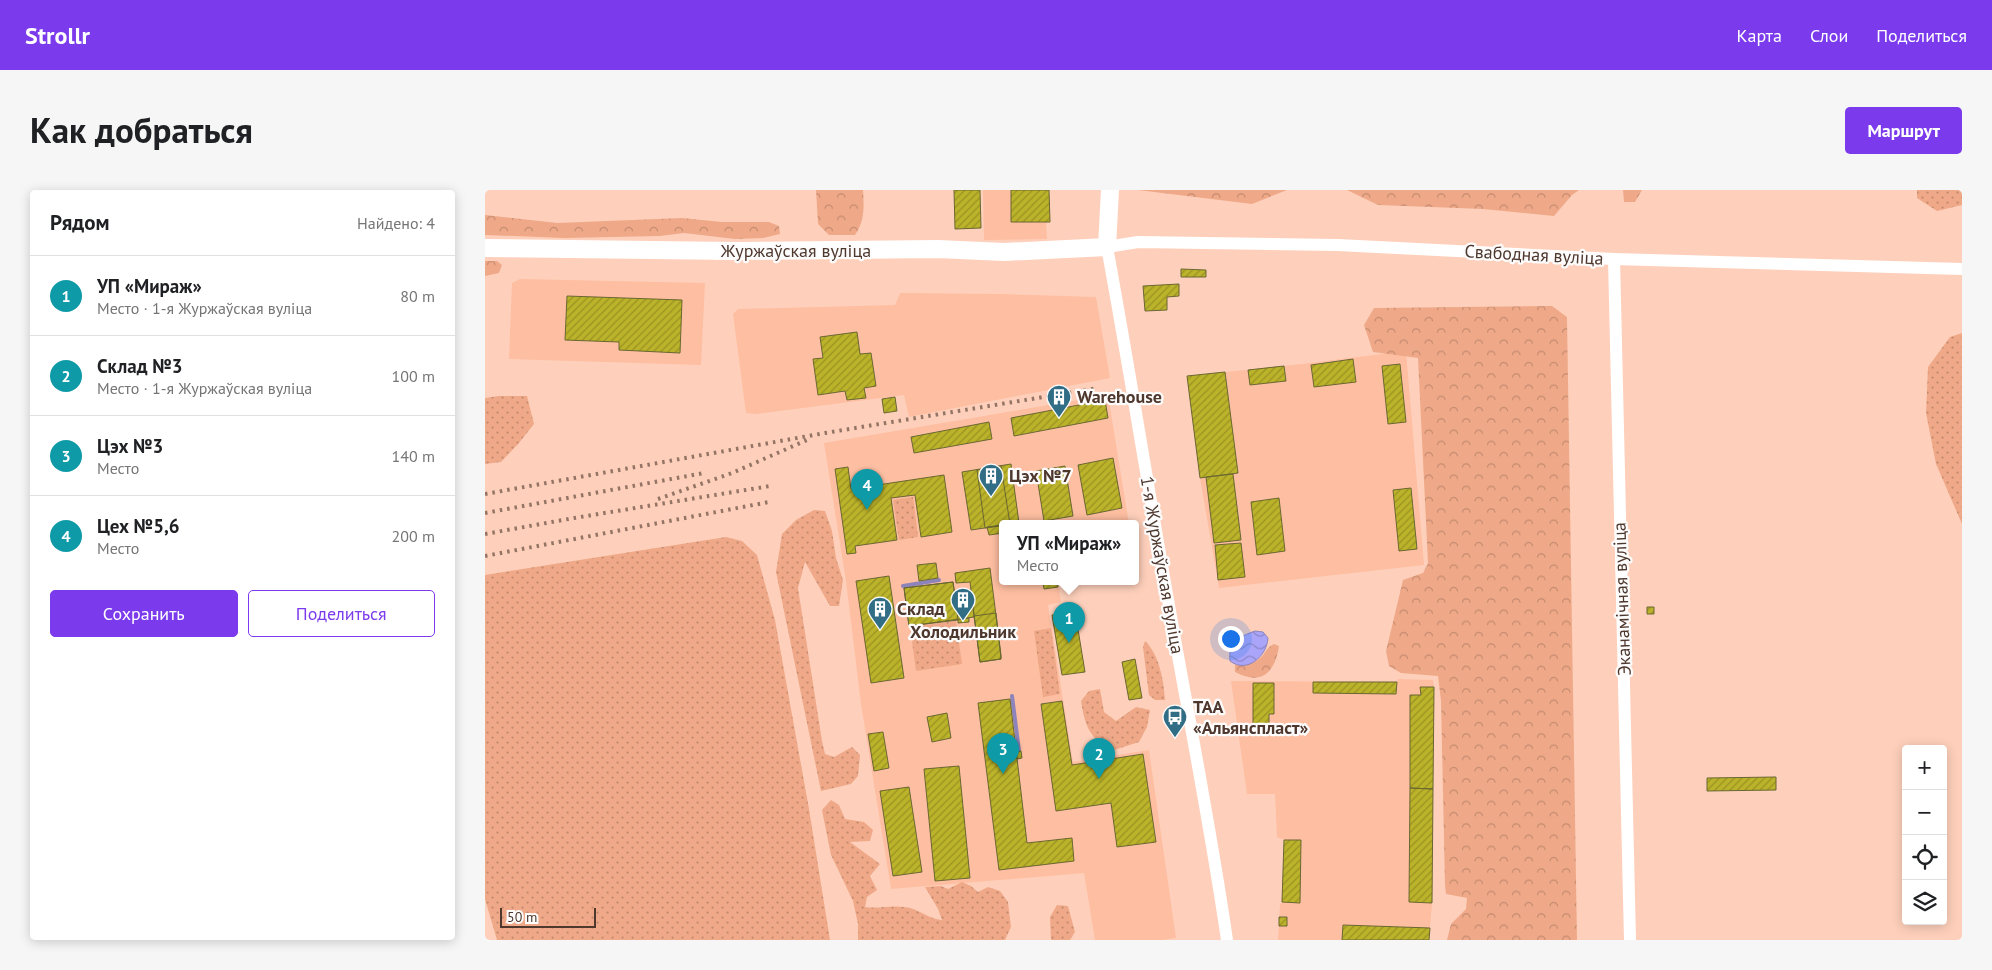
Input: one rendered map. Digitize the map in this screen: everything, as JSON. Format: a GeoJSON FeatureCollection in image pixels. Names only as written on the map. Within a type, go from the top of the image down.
{"type":"FeatureCollection","features":[{"type":"Feature","properties":{"kind":"street","name":"1-я Журжаўская вуліца"},"geometry":{"type":"LineString","coordinates":[[1110,190],[1107,247],[1125,342],[1227,940]]}},
{"type":"Feature","properties":{"kind":"street","name":"Свабодная вуліца"},"geometry":{"type":"LineString","coordinates":[[1107,247],[1138,242],[1338,245],[1614,259],[1962,269]]}},
{"type":"Feature","properties":{"kind":"street","name":"Журжаўская вуліца"},"geometry":{"type":"LineString","coordinates":[[485,248],[735,252],[939,249],[1004,252],[1107,247]]}},
{"type":"Feature","properties":{"kind":"street","name":"Эканамічная вуліца"},"geometry":{"type":"LineString","coordinates":[[1614,259],[1630,940]]}},
{"type":"Feature","properties":{"kind":"shaded area"},"geometry":{"type":"Polygon","coordinates":[[[983,190],[1049,190],[1050,222],[1046,223],[1047,239],[984,240],[983,190]]]}},
{"type":"Feature","properties":{"kind":"shaded area"},"geometry":{"type":"Polygon","coordinates":[[[520,279],[705,283],[701,365],[509,359],[512,283],[520,279]]]}},
{"type":"Feature","properties":{"kind":"shaded area"},"geometry":{"type":"Polygon","coordinates":[[[900,293],[1096,297],[1110,378],[909,417],[904,395],[757,414],[746,413],[733,314],[738,309],[895,305],[900,293]]]}},
{"type":"Feature","properties":{"kind":"shaded area"},"geometry":{"type":"Polygon","coordinates":[[[1406,351],[1424,565],[1219,588],[1200,478],[1187,376],[1406,351]]]}},
{"type":"Feature","properties":{"kind":"shaded area","name":"ТАА «Альянспласт»"},"geometry":{"type":"Polygon","coordinates":[[[1108,395],[1128,520],[999,520],[999,585],[1058,585],[1061,602],[1048,605],[1073,762],[1149,750],[1176,938],[1162,940],[1095,940],[1084,873],[891,889],[861,704],[846,581],[824,443],[1108,395]]]}},
{"type":"Feature","properties":{"kind":"shaded area"},"geometry":{"type":"Polygon","coordinates":[[[1398,679],[1433,680],[1434,687],[1432,903],[1429,940],[1278,940],[1280,905],[1282,902],[1284,840],[1277,837],[1275,794],[1247,794],[1231,681],[1396,682],[1398,679]]]}},
{"type":"Feature","properties":{"kind":"green space"},"geometry":{"type":"Polygon","coordinates":[[[816,190],[863,190],[864,208],[861,224],[855,235],[829,235],[818,224],[816,190]]]}},
{"type":"Feature","properties":{"kind":"green space"},"geometry":{"type":"Polygon","coordinates":[[[1138,190],[1287,190],[1252,204],[1138,190]]]}},
{"type":"Feature","properties":{"kind":"green space"},"geometry":{"type":"Polygon","coordinates":[[[1347,190],[1579,190],[1572,195],[1554,216],[1483,209],[1378,205],[1347,190]]]}},
{"type":"Feature","properties":{"kind":"green space"},"geometry":{"type":"Polygon","coordinates":[[[1623,190],[1642,190],[1635,202],[1624,202],[1623,190]]]}},
{"type":"Feature","properties":{"kind":"green space"},"geometry":{"type":"Polygon","coordinates":[[[1917,190],[1962,190],[1962,205],[1937,211],[1917,198],[1917,190]]]}},
{"type":"Feature","properties":{"kind":"green space"},"geometry":{"type":"Polygon","coordinates":[[[485,215],[557,223],[682,218],[722,222],[769,222],[779,226],[780,234],[763,238],[735,239],[684,233],[660,236],[564,238],[485,235],[485,215]]]}},
{"type":"Feature","properties":{"kind":"green space"},"geometry":{"type":"Polygon","coordinates":[[[485,261],[497,261],[502,265],[499,273],[485,276],[485,261]]]}},
{"type":"Feature","properties":{"kind":"green space"},"geometry":{"type":"Polygon","coordinates":[[[1552,306],[1567,317],[1577,940],[1447,940],[1451,924],[1466,909],[1467,898],[1446,894],[1441,701],[1438,676],[1401,673],[1389,666],[1386,651],[1403,580],[1423,573],[1428,563],[1418,358],[1373,352],[1364,325],[1374,308],[1552,306]]]}},
{"type":"Feature","properties":{"kind":"green space"},"geometry":{"type":"Polygon","coordinates":[[[1962,333],[1962,524],[1936,464],[1926,413],[1928,367],[1950,337],[1962,333]]]}},
{"type":"Feature","properties":{"kind":"green space"},"geometry":{"type":"Polygon","coordinates":[[[527,396],[534,424],[501,462],[485,464],[485,398],[527,396]]]}},
{"type":"Feature","properties":{"kind":"green space"},"geometry":{"type":"Polygon","coordinates":[[[913,497],[918,537],[899,540],[893,500],[913,497]]]}},
{"type":"Feature","properties":{"kind":"green space"},"geometry":{"type":"Polygon","coordinates":[[[814,510],[825,511],[832,531],[836,558],[843,580],[839,606],[830,606],[805,562],[798,588],[822,741],[825,754],[834,757],[852,747],[860,755],[858,776],[851,784],[821,791],[776,572],[782,534],[796,520],[814,510]]]}},
{"type":"Feature","properties":{"kind":"green space"},"geometry":{"type":"Polygon","coordinates":[[[726,537],[742,541],[757,555],[775,620],[830,940],[497,940],[485,899],[485,575],[726,537]]]}},
{"type":"Feature","properties":{"kind":"green space"},"geometry":{"type":"Polygon","coordinates":[[[956,621],[962,664],[916,671],[910,627],[956,621]]]}},
{"type":"Feature","properties":{"kind":"green space"},"geometry":{"type":"Polygon","coordinates":[[[1051,628],[1060,694],[1043,697],[1034,631],[1051,628]]]}},
{"type":"Feature","properties":{"kind":"green space"},"geometry":{"type":"Polygon","coordinates":[[[1145,641],[1150,646],[1157,660],[1162,676],[1165,700],[1155,700],[1149,695],[1143,647],[1145,641]]]}},
{"type":"Feature","properties":{"kind":"green space"},"geometry":{"type":"Polygon","coordinates":[[[1274,644],[1279,646],[1277,655],[1270,670],[1265,674],[1252,678],[1235,672],[1235,665],[1254,662],[1274,644]]]}},
{"type":"Feature","properties":{"kind":"green space"},"geometry":{"type":"Polygon","coordinates":[[[1100,689],[1104,712],[1116,721],[1136,707],[1150,710],[1147,727],[1139,742],[1111,751],[1093,736],[1086,724],[1081,701],[1089,691],[1100,689]]]}},
{"type":"Feature","properties":{"kind":"green space"},"geometry":{"type":"Polygon","coordinates":[[[831,800],[839,805],[845,819],[864,822],[873,830],[870,841],[850,842],[880,864],[870,876],[877,890],[867,897],[865,907],[909,908],[932,918],[942,920],[925,887],[941,886],[948,889],[962,882],[978,892],[988,887],[1000,891],[1008,902],[1011,927],[1005,940],[858,940],[858,924],[853,901],[831,855],[822,810],[831,800]]]}},
{"type":"Feature","properties":{"kind":"green space"},"geometry":{"type":"Polygon","coordinates":[[[1057,905],[1068,906],[1075,932],[1070,940],[1051,940],[1050,917],[1057,905]]]}},
{"type":"Feature","properties":{"kind":"water"},"geometry":{"type":"Polygon","coordinates":[[[1255,631],[1263,632],[1268,638],[1267,645],[1260,657],[1249,664],[1243,665],[1230,661],[1233,644],[1244,635],[1255,631]]]}},
{"type":"Feature","properties":{"kind":"building"},"geometry":{"type":"Polygon","coordinates":[[[954,190],[980,190],[981,228],[955,229],[954,190]]]}},
{"type":"Feature","properties":{"kind":"building"},"geometry":{"type":"Polygon","coordinates":[[[1011,190],[1049,190],[1050,222],[1011,222],[1011,190]]]}},
{"type":"Feature","properties":{"kind":"building"},"geometry":{"type":"Polygon","coordinates":[[[1181,269],[1206,270],[1206,277],[1181,277],[1181,269]]]}},
{"type":"Feature","properties":{"kind":"building"},"geometry":{"type":"Polygon","coordinates":[[[1179,284],[1179,296],[1167,297],[1167,310],[1145,311],[1143,286],[1179,284]]]}},
{"type":"Feature","properties":{"kind":"building"},"geometry":{"type":"Polygon","coordinates":[[[567,296],[682,300],[680,353],[619,350],[619,342],[565,340],[567,296]]]}},
{"type":"Feature","properties":{"kind":"building"},"geometry":{"type":"Polygon","coordinates":[[[857,332],[860,354],[871,353],[876,386],[864,388],[866,398],[847,400],[845,391],[818,395],[813,359],[823,358],[820,337],[857,332]]]}},
{"type":"Feature","properties":{"kind":"building"},"geometry":{"type":"Polygon","coordinates":[[[1353,359],[1356,382],[1314,387],[1311,365],[1353,359]]]}},
{"type":"Feature","properties":{"kind":"building"},"geometry":{"type":"Polygon","coordinates":[[[1400,364],[1406,422],[1388,424],[1382,366],[1400,364]]]}},
{"type":"Feature","properties":{"kind":"building"},"geometry":{"type":"Polygon","coordinates":[[[1284,366],[1286,381],[1250,385],[1248,370],[1284,366]]]}},
{"type":"Feature","properties":{"kind":"building"},"geometry":{"type":"Polygon","coordinates":[[[1225,372],[1238,473],[1200,478],[1187,376],[1225,372]]]}},
{"type":"Feature","properties":{"kind":"building"},"geometry":{"type":"Polygon","coordinates":[[[895,397],[897,411],[884,413],[882,399],[895,397]]]}},
{"type":"Feature","properties":{"kind":"building","name":"Warehouse"},"geometry":{"type":"Polygon","coordinates":[[[1105,400],[1108,418],[1014,436],[1011,418],[1105,400]]]}},
{"type":"Feature","properties":{"kind":"building"},"geometry":{"type":"Polygon","coordinates":[[[989,422],[992,439],[914,453],[911,437],[989,422]]]}},
{"type":"Feature","properties":{"kind":"building"},"geometry":{"type":"Polygon","coordinates":[[[1113,458],[1122,508],[1087,515],[1078,465],[1113,458]]]}},
{"type":"Feature","properties":{"kind":"building","name":"Цэх №7"},"geometry":{"type":"Polygon","coordinates":[[[1011,464],[1019,520],[999,520],[999,526],[971,530],[962,472],[1011,464]]]}},
{"type":"Feature","properties":{"kind":"building"},"geometry":{"type":"Polygon","coordinates":[[[1001,466],[1009,520],[999,520],[999,526],[985,528],[977,470],[1001,466]]]}},
{"type":"Feature","properties":{"kind":"building"},"geometry":{"type":"Polygon","coordinates":[[[1065,466],[1073,516],[1044,520],[1036,471],[1065,466]]]}},
{"type":"Feature","properties":{"kind":"building"},"geometry":{"type":"Polygon","coordinates":[[[848,467],[851,489],[944,475],[952,532],[921,537],[915,495],[891,498],[897,540],[855,546],[856,553],[847,554],[835,469],[848,467]]]}},
{"type":"Feature","properties":{"kind":"building"},"geometry":{"type":"Polygon","coordinates":[[[1233,474],[1241,540],[1214,543],[1206,477],[1233,474]]]}},
{"type":"Feature","properties":{"kind":"building"},"geometry":{"type":"Polygon","coordinates":[[[1411,488],[1417,549],[1399,551],[1393,490],[1411,488]]]}},
{"type":"Feature","properties":{"kind":"building"},"geometry":{"type":"Polygon","coordinates":[[[1279,498],[1285,551],[1257,555],[1251,502],[1279,498]]]}},
{"type":"Feature","properties":{"kind":"building"},"geometry":{"type":"Polygon","coordinates":[[[999,526],[999,534],[989,535],[987,527],[999,526]]]}},
{"type":"Feature","properties":{"kind":"building"},"geometry":{"type":"Polygon","coordinates":[[[1241,543],[1245,577],[1218,580],[1215,545],[1241,543]]]}},
{"type":"Feature","properties":{"kind":"building"},"geometry":{"type":"Polygon","coordinates":[[[936,563],[938,578],[919,581],[917,565],[936,563]]]}},
{"type":"Feature","properties":{"kind":"building"},"geometry":{"type":"Polygon","coordinates":[[[990,568],[1001,659],[980,662],[970,582],[956,583],[955,573],[990,568]]]}},
{"type":"Feature","properties":{"kind":"building","name":"Склад"},"geometry":{"type":"Polygon","coordinates":[[[889,576],[904,678],[871,683],[856,581],[889,576]]]}},
{"type":"Feature","properties":{"kind":"building"},"geometry":{"type":"Polygon","coordinates":[[[953,582],[956,602],[964,601],[965,606],[973,605],[974,617],[909,626],[904,588],[953,582]]]}},
{"type":"Feature","properties":{"kind":"building"},"geometry":{"type":"Polygon","coordinates":[[[953,582],[958,620],[909,626],[904,588],[953,582]]]}},
{"type":"Feature","properties":{"kind":"building"},"geometry":{"type":"Polygon","coordinates":[[[1043,585],[1058,585],[1058,587],[1044,589],[1043,585]]]}},
{"type":"Feature","properties":{"kind":"building"},"geometry":{"type":"Polygon","coordinates":[[[1647,607],[1654,607],[1654,614],[1647,614],[1647,607]]]}},
{"type":"Feature","properties":{"kind":"building"},"geometry":{"type":"Polygon","coordinates":[[[1075,611],[1085,672],[1062,675],[1052,615],[1075,611]]]}},
{"type":"Feature","properties":{"kind":"building"},"geometry":{"type":"Polygon","coordinates":[[[996,613],[1001,659],[980,662],[974,616],[996,613]]]}},
{"type":"Feature","properties":{"kind":"building","name":"Холодильник"},"geometry":{"type":"Polygon","coordinates":[[[969,618],[969,622],[958,623],[958,620],[969,618]]]}},
{"type":"Feature","properties":{"kind":"building"},"geometry":{"type":"Polygon","coordinates":[[[1135,659],[1142,698],[1129,700],[1122,662],[1135,659]]]}},
{"type":"Feature","properties":{"kind":"building"},"geometry":{"type":"Polygon","coordinates":[[[1313,682],[1397,682],[1396,694],[1313,693],[1313,682]]]}},
{"type":"Feature","properties":{"kind":"building"},"geometry":{"type":"Polygon","coordinates":[[[1253,683],[1274,683],[1274,714],[1269,714],[1269,726],[1253,726],[1253,683]]]}},
{"type":"Feature","properties":{"kind":"building"},"geometry":{"type":"Polygon","coordinates":[[[1420,687],[1434,687],[1433,789],[1410,788],[1410,695],[1421,695],[1420,687]]]}},
{"type":"Feature","properties":{"kind":"building"},"geometry":{"type":"Polygon","coordinates":[[[1010,699],[1027,843],[1072,838],[1074,861],[999,870],[978,703],[1010,699]]]}},
{"type":"Feature","properties":{"kind":"building"},"geometry":{"type":"Polygon","coordinates":[[[1062,701],[1072,765],[1143,754],[1156,842],[1117,847],[1111,803],[1056,811],[1041,704],[1062,701]]]}},
{"type":"Feature","properties":{"kind":"building"},"geometry":{"type":"Polygon","coordinates":[[[947,713],[951,738],[932,742],[927,717],[947,713]]]}},
{"type":"Feature","properties":{"kind":"building"},"geometry":{"type":"Polygon","coordinates":[[[883,732],[889,768],[874,771],[868,734],[883,732]]]}},
{"type":"Feature","properties":{"kind":"building"},"geometry":{"type":"Polygon","coordinates":[[[1021,751],[1022,758],[1017,759],[1016,752],[1021,751]]]}},
{"type":"Feature","properties":{"kind":"building"},"geometry":{"type":"Polygon","coordinates":[[[959,766],[970,878],[935,881],[924,769],[959,766]]]}},
{"type":"Feature","properties":{"kind":"building"},"geometry":{"type":"Polygon","coordinates":[[[1776,777],[1776,790],[1707,791],[1707,778],[1776,777]]]}},
{"type":"Feature","properties":{"kind":"building"},"geometry":{"type":"Polygon","coordinates":[[[909,787],[922,872],[893,876],[880,791],[909,787]]]}},
{"type":"Feature","properties":{"kind":"building"},"geometry":{"type":"Polygon","coordinates":[[[1410,788],[1433,789],[1432,903],[1409,902],[1410,788]]]}},
{"type":"Feature","properties":{"kind":"building"},"geometry":{"type":"Polygon","coordinates":[[[1284,840],[1301,840],[1300,903],[1282,902],[1284,840]]]}},
{"type":"Feature","properties":{"kind":"building"},"geometry":{"type":"Polygon","coordinates":[[[1279,917],[1287,917],[1287,926],[1279,926],[1279,917]]]}},
{"type":"Feature","properties":{"kind":"building"},"geometry":{"type":"Polygon","coordinates":[[[1343,925],[1430,928],[1429,940],[1342,940],[1343,925]]]}},
{"type":"Feature","properties":{"kind":"waterway"},"geometry":{"type":"LineString","coordinates":[[903,586],[939,580]]}},
{"type":"Feature","properties":{"kind":"waterway"},"geometry":{"type":"LineString","coordinates":[[1012,696],[1019,751]]}},
{"type":"Feature","properties":{"kind":"railway"},"geometry":{"type":"LineString","coordinates":[[485,494],[825,433],[1098,388]]}},
{"type":"Feature","properties":{"kind":"railway"},"geometry":{"type":"LineString","coordinates":[[658,499],[732,473],[807,440]]}},
{"type":"Feature","properties":{"kind":"railway"},"geometry":{"type":"LineString","coordinates":[[485,513],[704,473]]}},
{"type":"Feature","properties":{"kind":"railway"},"geometry":{"type":"LineString","coordinates":[[485,534],[770,486]]}},
{"type":"Feature","properties":{"kind":"railway"},"geometry":{"type":"LineString","coordinates":[[485,556],[769,502]]}},
{"type":"Feature","properties":{"kind":"place","name":"Warehouse"},"geometry":{"type":"Point","coordinates":[1059,418]}},
{"type":"Feature","properties":{"kind":"place","name":"Цэх №7"},"geometry":{"type":"Point","coordinates":[991,497]}},
{"type":"Feature","properties":{"kind":"place","name":"Цех №5,6"},"geometry":{"type":"Point","coordinates":[867,510]}},
{"type":"Feature","properties":{"kind":"place","name":"Холодильник"},"geometry":{"type":"Point","coordinates":[963,621]}},
{"type":"Feature","properties":{"kind":"place","name":"Склад"},"geometry":{"type":"Point","coordinates":[880,630]}},
{"type":"Feature","properties":{"kind":"place","name":"УП «Мираж»"},"geometry":{"type":"Point","coordinates":[1069,643]}},
{"type":"Feature","properties":{"kind":"place","name":"ТАА «Альянспласт»"},"geometry":{"type":"Point","coordinates":[1175,738]}},
{"type":"Feature","properties":{"kind":"place","name":"Цэх №3"},"geometry":{"type":"Point","coordinates":[1003,774]}},
{"type":"Feature","properties":{"kind":"place","name":"Склад №3"},"geometry":{"type":"Point","coordinates":[1099,779]}}]}
